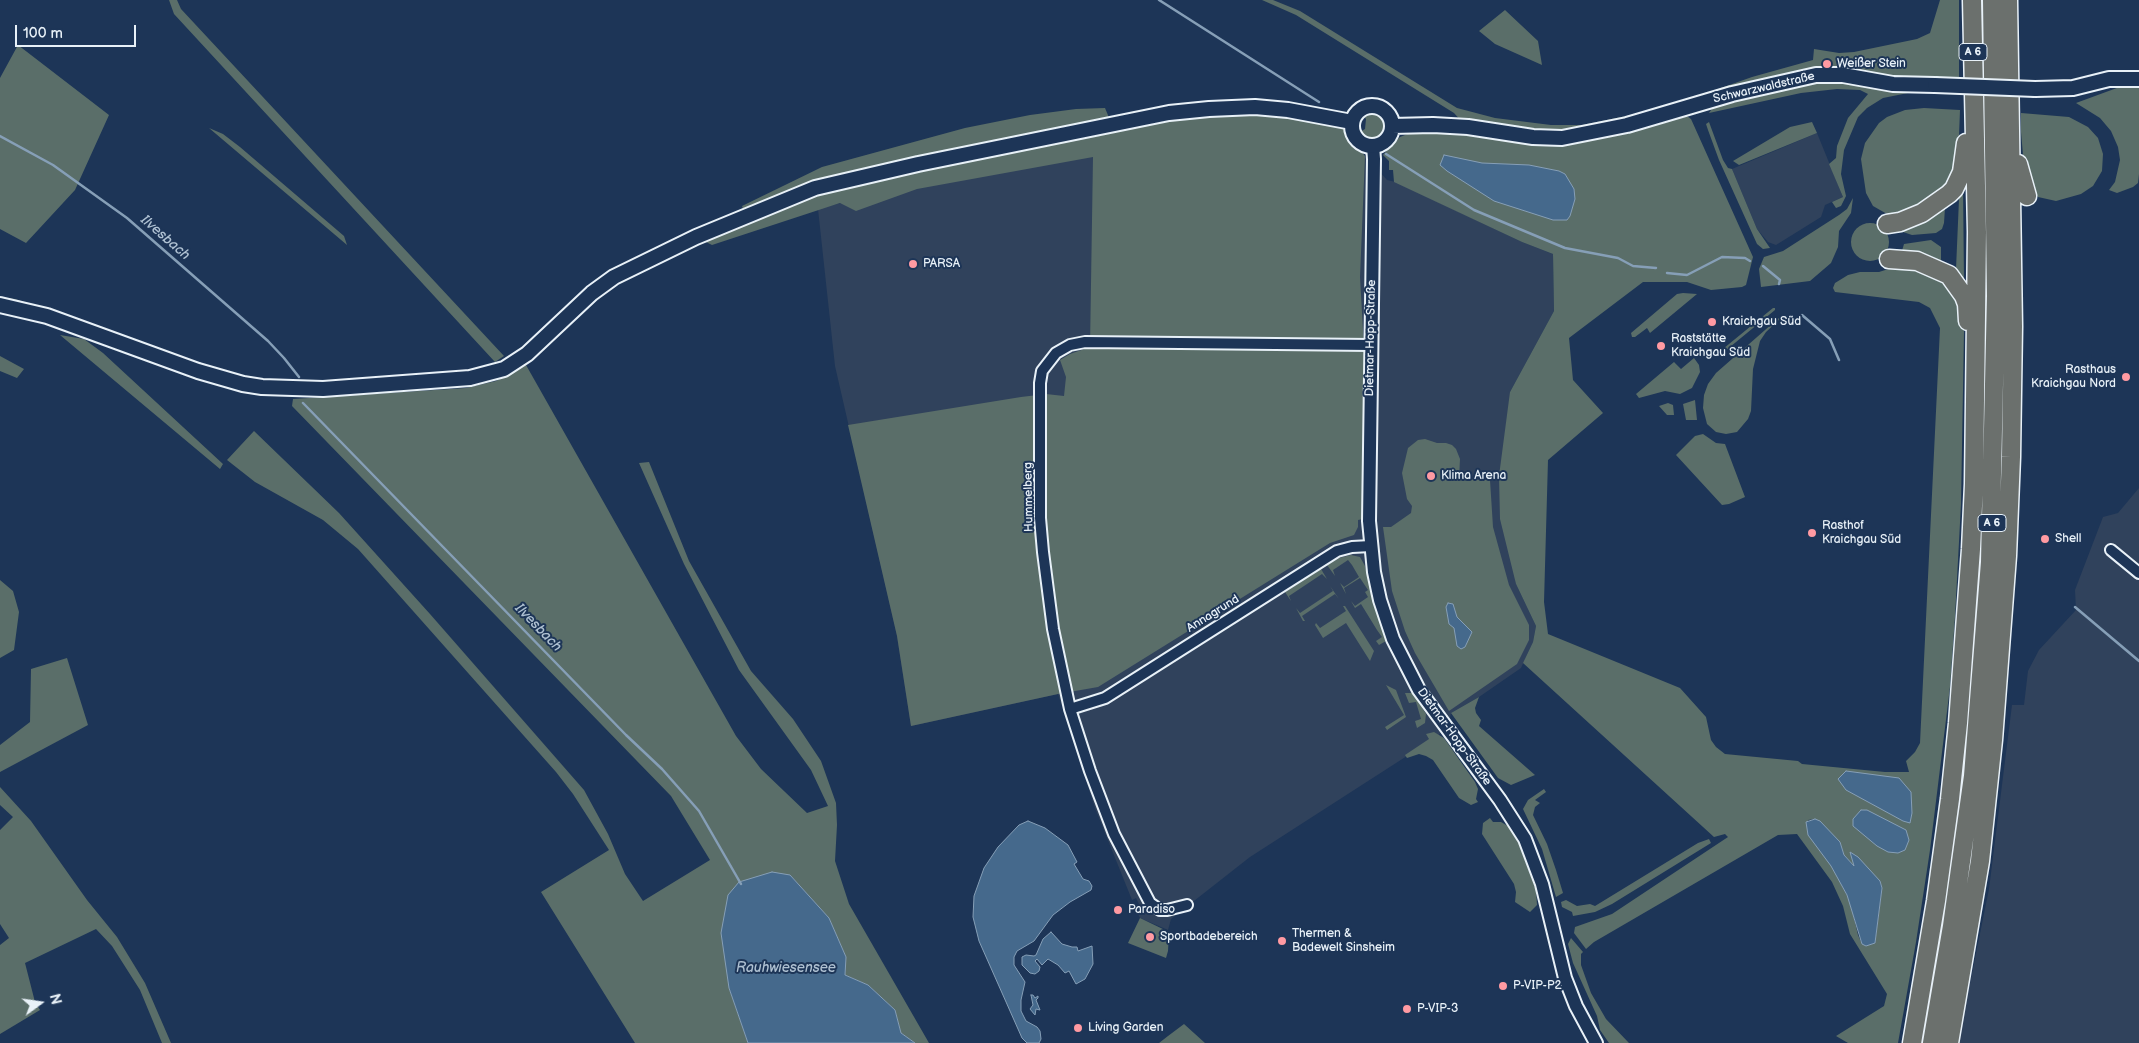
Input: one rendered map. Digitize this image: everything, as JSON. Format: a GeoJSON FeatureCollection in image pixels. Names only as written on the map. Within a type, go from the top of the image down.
{"type":"FeatureCollection","features":[{"type":"Feature","properties":{"kind":"highway","name":"A 6"},"geometry":{"type":"LineString","coordinates":[[1912,1043],[1940,878],[1958,723],[1971,549],[1976,361],[1972,0]]}},
{"type":"Feature","properties":{"kind":"highway","name":"A 6"},"geometry":{"type":"LineString","coordinates":[[1932,1043],[1952,926],[1973,776],[1990,571],[1996,306],[1992,0]]}},
{"type":"Feature","properties":{"kind":"highway"},"geometry":{"type":"LineString","coordinates":[[1949,1043],[1980,861],[1990,774],[2002,630],[2011,456],[2013,326],[2008,0]]}},
{"type":"Feature","properties":{"kind":"highway","name":"A 6"},"geometry":{"type":"LineString","coordinates":[[1887,224],[1900,222],[1922,213],[1943,200],[1954,189],[1962,172],[1966,136],[1974,103]]}},
{"type":"Feature","properties":{"kind":"highway"},"geometry":{"type":"LineString","coordinates":[[2011,124],[2027,196]]}},
{"type":"Feature","properties":{"kind":"highway","name":"A 6"},"geometry":{"type":"LineString","coordinates":[[1889,259],[1917,261],[1941,270],[1954,280],[1967,304],[1976,361]]}},
{"type":"Feature","properties":{"kind":"highway"},"geometry":{"type":"LineString","coordinates":[[1990,774],[2000,730],[2010,640]]}},
{"type":"Feature","properties":{"kind":"main road","name":"Schwarzwaldstraße"},"geometry":{"type":"LineString","coordinates":[[1392,126],[1434,125],[1468,127],[1533,137],[1562,138],[1620,127],[1732,94],[1816,75],[1844,75],[1893,84],[2035,89],[2073,88],[2109,80],[2139,79]]}},
{"type":"Feature","properties":{"kind":"main road"},"geometry":{"type":"LineString","coordinates":[[1374,106],[1387,112],[1392,126],[1386,140],[1372,146],[1362,144],[1356,139],[1352,129],[1352,122],[1360,110],[1374,106]]}},
{"type":"Feature","properties":{"kind":"main road"},"geometry":{"type":"LineString","coordinates":[[0,305],[47,316],[198,371],[243,384],[280,388],[323,389],[470,378],[495,372],[514,363],[540,343],[592,293],[614,277],[696,237],[815,188],[937,160],[1168,113],[1254,107],[1288,110],[1352,122]]}},
{"type":"Feature","properties":{"kind":"street","name":"Dietmar-Hopp-Straße"},"geometry":{"type":"LineString","coordinates":[[1372,146],[1374,159],[1369,522],[1370,546],[1380,600],[1404,664],[1439,720],[1516,824],[1532,854],[1542,884],[1565,978],[1576,1006],[1596,1043]]}},
{"type":"Feature","properties":{"kind":"street","name":"Hummelberg"},"geometry":{"type":"LineString","coordinates":[[1187,905],[1160,910],[1150,903],[1114,834],[1090,771],[1070,709],[1053,629],[1040,518],[1040,383],[1042,371],[1052,357],[1070,346],[1085,342],[1371,345]]}},
{"type":"Feature","properties":{"kind":"street","name":"Annagrund"},"geometry":{"type":"LineString","coordinates":[[1070,709],[1105,698],[1337,550],[1370,546]]}},
{"type":"Feature","properties":{"kind":"street"},"geometry":{"type":"LineString","coordinates":[[2111,550],[2139,573]]}},
{"type":"Feature","properties":{"kind":"shaded area"},"geometry":{"type":"Polygon","coordinates":[[[1817,133],[1843,197],[1825,205],[1821,217],[1776,245],[1768,242],[1757,229],[1732,169],[1817,133]]]}},
{"type":"Feature","properties":{"kind":"shaded area"},"geometry":{"type":"Polygon","coordinates":[[[1308,148],[1365,156],[1387,180],[1396,182],[1522,242],[1553,254],[1554,311],[1510,392],[1516,584],[1536,626],[1533,642],[1521,668],[1479,697],[1451,713],[1449,721],[1438,736],[1250,857],[1171,919],[1168,930],[1140,918],[1137,912],[1142,910],[1136,898],[1132,900],[1095,808],[1058,694],[911,726],[897,636],[835,366],[818,209],[1016,157],[1308,148]]]}},
{"type":"Feature","properties":{"kind":"shaded area"},"geometry":{"type":"Polygon","coordinates":[[[2139,488],[2139,1043],[1958,1043],[1989,889],[2012,705],[2024,705],[2028,671],[2039,650],[2076,610],[2075,590],[2103,517],[2118,513],[2139,488]]]}},
{"type":"Feature","properties":{"kind":"green space"},"geometry":{"type":"Polygon","coordinates":[[[169,0],[177,0],[181,9],[504,356],[495,362],[174,14],[169,0]]]}},
{"type":"Feature","properties":{"kind":"green space"},"geometry":{"type":"Polygon","coordinates":[[[1262,0],[1273,0],[1300,11],[1457,108],[1495,118],[1551,125],[1582,125],[1636,114],[1684,101],[1752,77],[1813,60],[1814,49],[1839,53],[1854,52],[1917,39],[1930,33],[1940,0],[1959,0],[1959,80],[1881,77],[1849,71],[1648,116],[1550,134],[1463,123],[1454,113],[1296,15],[1262,0]]]}},
{"type":"Feature","properties":{"kind":"green space"},"geometry":{"type":"Polygon","coordinates":[[[1505,10],[1538,41],[1542,65],[1495,44],[1479,31],[1505,10]]]}},
{"type":"Feature","properties":{"kind":"green space"},"geometry":{"type":"Polygon","coordinates":[[[18,45],[109,115],[75,190],[26,243],[0,229],[0,78],[18,45]]]}},
{"type":"Feature","properties":{"kind":"green space"},"geometry":{"type":"Polygon","coordinates":[[[1817,79],[1932,90],[1931,92],[1908,93],[1883,98],[1867,108],[1858,117],[1844,150],[1841,174],[1846,196],[1841,206],[1836,208],[1832,202],[1843,197],[1829,164],[1836,158],[1837,146],[1848,118],[1868,94],[1860,90],[1837,89],[1801,93],[1709,113],[1715,104],[1817,79]]]}},
{"type":"Feature","properties":{"kind":"green space"},"geometry":{"type":"Polygon","coordinates":[[[2125,85],[2139,85],[2139,174],[2138,183],[2117,193],[2109,190],[2115,182],[2120,160],[2118,147],[2111,131],[2100,118],[2076,103],[2125,85]]]}},
{"type":"Feature","properties":{"kind":"green space"},"geometry":{"type":"Polygon","coordinates":[[[1105,108],[1110,120],[744,212],[742,206],[822,167],[965,128],[1030,115],[1076,109],[1105,108]]]}},
{"type":"Feature","properties":{"kind":"green space"},"geometry":{"type":"Polygon","coordinates":[[[1924,108],[1960,110],[1959,136],[1954,166],[1943,189],[1931,201],[1898,217],[1887,214],[1873,206],[1866,193],[1861,159],[1865,143],[1879,123],[1887,117],[1905,110],[1924,108]]]}},
{"type":"Feature","properties":{"kind":"green space"},"geometry":{"type":"Polygon","coordinates":[[[1373,110],[1383,114],[1388,125],[1385,136],[1371,141],[1363,138],[1358,133],[1365,129],[1366,119],[1362,114],[1373,110]]]}},
{"type":"Feature","properties":{"kind":"green space"},"geometry":{"type":"Polygon","coordinates":[[[1250,112],[1304,118],[1343,127],[1365,156],[1360,277],[1365,366],[1363,519],[1358,520],[1358,527],[1354,535],[1330,543],[1098,687],[911,726],[897,636],[848,425],[1021,397],[1046,394],[1064,396],[1066,377],[1060,360],[1070,354],[1090,347],[1093,157],[917,189],[856,211],[840,203],[712,245],[706,242],[789,205],[826,192],[1057,139],[1149,122],[1250,112]]]}},
{"type":"Feature","properties":{"kind":"green space"},"geometry":{"type":"Polygon","coordinates":[[[2021,113],[2069,117],[2088,127],[2098,138],[2103,154],[2102,171],[2093,186],[2081,194],[2056,201],[2038,197],[2028,183],[2024,166],[2021,113]]]}},
{"type":"Feature","properties":{"kind":"green space"},"geometry":{"type":"Polygon","coordinates":[[[1684,114],[1691,119],[1753,257],[1746,285],[1742,287],[1711,290],[1687,282],[1643,282],[1569,338],[1573,380],[1603,413],[1548,460],[1544,602],[1548,634],[1680,688],[1706,717],[1711,740],[1725,754],[1798,761],[1802,764],[1885,772],[1909,772],[1906,761],[1915,752],[1920,743],[1940,328],[1930,308],[1919,302],[1835,292],[1833,288],[1835,283],[1848,275],[1860,272],[1879,272],[1907,263],[1950,283],[1962,314],[1964,332],[1961,504],[1950,687],[1930,850],[1898,1043],[1848,1043],[1836,1036],[1884,1006],[1887,994],[1850,934],[1843,906],[1832,882],[1797,834],[1778,835],[1594,942],[1586,949],[1574,933],[1575,927],[1612,914],[1728,837],[1725,834],[1714,837],[1523,663],[1533,642],[1536,626],[1516,584],[1500,519],[1499,476],[1510,392],[1554,311],[1553,254],[1522,242],[1394,182],[1393,170],[1389,170],[1389,161],[1383,155],[1400,137],[1410,133],[1445,130],[1578,141],[1620,133],[1684,114]],[[1815,819],[1808,820],[1850,901],[1862,944],[1875,943],[1882,888],[1880,881],[1855,867],[1844,855],[1840,842],[1815,819]]]}},
{"type":"Feature","properties":{"kind":"green space"},"geometry":{"type":"Polygon","coordinates":[[[1709,122],[1723,160],[1728,168],[1732,169],[1757,229],[1770,248],[1763,249],[1757,244],[1719,160],[1706,124],[1709,122]]]}},
{"type":"Feature","properties":{"kind":"green space"},"geometry":{"type":"Polygon","coordinates":[[[1812,122],[1817,133],[1739,165],[1733,161],[1790,127],[1812,122]]]}},
{"type":"Feature","properties":{"kind":"green space"},"geometry":{"type":"Polygon","coordinates":[[[209,128],[223,134],[240,147],[344,236],[347,245],[209,128]]]}},
{"type":"Feature","properties":{"kind":"green space"},"geometry":{"type":"Polygon","coordinates":[[[1963,183],[1964,283],[1956,274],[1960,186],[1963,183]]]}},
{"type":"Feature","properties":{"kind":"green space"},"geometry":{"type":"Polygon","coordinates":[[[1853,198],[1851,213],[1839,231],[1838,247],[1831,263],[1810,281],[1761,287],[1759,269],[1764,257],[1783,251],[1839,215],[1847,209],[1853,198]]]}},
{"type":"Feature","properties":{"kind":"green space"},"geometry":{"type":"Polygon","coordinates":[[[1943,206],[1945,208],[1944,223],[1942,229],[1936,233],[1912,235],[1900,231],[1899,228],[1943,206]]]}},
{"type":"Feature","properties":{"kind":"green space"},"geometry":{"type":"Polygon","coordinates":[[[1870,223],[1884,228],[1889,242],[1884,256],[1870,261],[1856,256],[1851,242],[1856,228],[1870,223]]]}},
{"type":"Feature","properties":{"kind":"green space"},"geometry":{"type":"Polygon","coordinates":[[[1931,240],[1941,247],[1941,264],[1901,254],[1904,244],[1931,240]]]}},
{"type":"Feature","properties":{"kind":"green space"},"geometry":{"type":"Polygon","coordinates":[[[1677,294],[1697,294],[1650,333],[1647,328],[1635,337],[1632,337],[1631,333],[1677,294]]]}},
{"type":"Feature","properties":{"kind":"green space"},"geometry":{"type":"Polygon","coordinates":[[[0,297],[15,299],[46,309],[222,371],[273,382],[292,380],[293,384],[231,379],[0,301],[0,297]]]}},
{"type":"Feature","properties":{"kind":"green space"},"geometry":{"type":"Polygon","coordinates":[[[1773,308],[1775,310],[1719,356],[1718,353],[1773,308]]]}},
{"type":"Feature","properties":{"kind":"green space"},"geometry":{"type":"Polygon","coordinates":[[[1781,316],[1760,341],[1753,369],[1751,411],[1748,419],[1737,432],[1726,434],[1716,432],[1707,424],[1703,408],[1704,395],[1708,384],[1716,373],[1781,316]]]}},
{"type":"Feature","properties":{"kind":"green space"},"geometry":{"type":"Polygon","coordinates":[[[60,335],[84,339],[103,353],[223,464],[220,469],[60,335]]]}},
{"type":"Feature","properties":{"kind":"green space"},"geometry":{"type":"Polygon","coordinates":[[[0,356],[24,369],[17,378],[0,371],[0,356]]]}},
{"type":"Feature","properties":{"kind":"green space"},"geometry":{"type":"Polygon","coordinates":[[[1694,358],[1699,365],[1700,372],[1692,388],[1680,394],[1665,391],[1639,398],[1636,394],[1674,362],[1681,369],[1694,358]]]}},
{"type":"Feature","properties":{"kind":"green space"},"geometry":{"type":"Polygon","coordinates":[[[526,365],[736,736],[761,769],[807,813],[828,806],[811,770],[739,670],[684,564],[639,463],[649,462],[689,561],[751,671],[793,719],[821,761],[836,803],[835,861],[849,904],[929,1043],[915,1043],[901,1033],[895,1010],[868,985],[845,975],[846,957],[829,918],[790,875],[729,988],[748,1043],[635,1043],[541,892],[609,850],[573,794],[556,772],[358,549],[323,520],[255,482],[227,460],[254,431],[339,513],[584,790],[608,834],[625,874],[643,901],[710,860],[671,796],[292,406],[293,399],[466,388],[496,381],[526,365]]]}},
{"type":"Feature","properties":{"kind":"green space"},"geometry":{"type":"Polygon","coordinates":[[[1695,400],[1697,420],[1686,420],[1683,404],[1695,400]]]}},
{"type":"Feature","properties":{"kind":"green space"},"geometry":{"type":"Polygon","coordinates":[[[1668,403],[1673,405],[1674,415],[1667,415],[1659,406],[1668,403]]]}},
{"type":"Feature","properties":{"kind":"green space"},"geometry":{"type":"Polygon","coordinates":[[[1703,434],[1716,443],[1725,444],[1745,497],[1722,505],[1676,455],[1695,436],[1703,434]]]}},
{"type":"Feature","properties":{"kind":"green space"},"geometry":{"type":"Polygon","coordinates":[[[1425,439],[1437,443],[1446,443],[1456,449],[1460,459],[1459,479],[1490,480],[1493,527],[1509,585],[1529,625],[1529,640],[1517,664],[1449,711],[1415,653],[1405,631],[1392,591],[1383,527],[1391,527],[1411,513],[1412,506],[1407,499],[1402,473],[1408,448],[1418,440],[1425,439]]]}},
{"type":"Feature","properties":{"kind":"green space"},"geometry":{"type":"Polygon","coordinates":[[[1351,555],[1360,557],[1365,566],[1375,608],[1386,641],[1379,645],[1376,641],[1382,637],[1361,604],[1355,608],[1351,601],[1355,606],[1368,597],[1365,592],[1368,590],[1360,578],[1344,588],[1346,594],[1340,583],[1344,587],[1359,577],[1352,565],[1348,560],[1333,570],[1335,576],[1327,565],[1339,558],[1351,555]]]}},
{"type":"Feature","properties":{"kind":"green space"},"geometry":{"type":"Polygon","coordinates":[[[1321,569],[1327,579],[1322,574],[1289,596],[1291,601],[1285,592],[1321,569]]]}},
{"type":"Feature","properties":{"kind":"green space"},"geometry":{"type":"Polygon","coordinates":[[[0,580],[13,591],[19,612],[14,650],[0,658],[0,580]]]}},
{"type":"Feature","properties":{"kind":"green space"},"geometry":{"type":"Polygon","coordinates":[[[1330,586],[1339,599],[1335,594],[1302,616],[1305,621],[1303,621],[1296,608],[1300,613],[1333,591],[1330,586]]]}},
{"type":"Feature","properties":{"kind":"green space"},"geometry":{"type":"Polygon","coordinates":[[[1343,606],[1345,606],[1374,651],[1370,661],[1346,623],[1323,638],[1315,625],[1316,623],[1320,628],[1346,611],[1343,606]]]}},
{"type":"Feature","properties":{"kind":"green space"},"geometry":{"type":"Polygon","coordinates":[[[67,658],[88,725],[0,772],[0,745],[30,722],[31,669],[67,658]]]}},
{"type":"Feature","properties":{"kind":"green space"},"geometry":{"type":"Polygon","coordinates":[[[1386,685],[1396,690],[1406,717],[1387,730],[1385,727],[1404,715],[1386,685]]]}},
{"type":"Feature","properties":{"kind":"green space"},"geometry":{"type":"Polygon","coordinates":[[[1405,693],[1413,693],[1426,714],[1425,723],[1417,728],[1415,721],[1421,719],[1416,702],[1409,703],[1405,693]]]}},
{"type":"Feature","properties":{"kind":"green space"},"geometry":{"type":"Polygon","coordinates":[[[1479,697],[1475,708],[1481,720],[1479,726],[1535,775],[1511,785],[1498,778],[1451,713],[1479,697]]]}},
{"type":"Feature","properties":{"kind":"green space"},"geometry":{"type":"Polygon","coordinates":[[[1434,732],[1444,738],[1475,782],[1478,789],[1476,799],[1478,802],[1471,805],[1459,798],[1433,760],[1419,754],[1407,758],[1405,755],[1429,739],[1426,734],[1434,732]]]}},
{"type":"Feature","properties":{"kind":"green space"},"geometry":{"type":"Polygon","coordinates":[[[0,787],[31,821],[87,900],[117,937],[145,983],[171,1043],[162,1043],[140,990],[112,946],[96,929],[25,963],[35,1002],[40,1010],[0,1034],[0,945],[9,938],[0,924],[0,830],[13,817],[0,805],[0,787]]]}},
{"type":"Feature","properties":{"kind":"green space"},"geometry":{"type":"Polygon","coordinates":[[[1544,789],[1546,792],[1535,800],[1540,803],[1535,807],[1533,815],[1547,844],[1563,893],[1556,897],[1542,849],[1523,809],[1528,800],[1544,789]]]}},
{"type":"Feature","properties":{"kind":"green space"},"geometry":{"type":"Polygon","coordinates":[[[1490,818],[1493,822],[1501,822],[1508,826],[1519,844],[1536,890],[1537,905],[1530,912],[1515,902],[1516,892],[1514,884],[1482,834],[1483,823],[1490,818]]]}},
{"type":"Feature","properties":{"kind":"green space"},"geometry":{"type":"Polygon","coordinates":[[[1709,839],[1711,843],[1612,904],[1595,912],[1573,916],[1572,912],[1562,907],[1561,902],[1566,900],[1577,906],[1590,904],[1595,906],[1698,843],[1709,839]]]}},
{"type":"Feature","properties":{"kind":"green space","name":"Sportbadebereich"},"geometry":{"type":"Polygon","coordinates":[[[1140,918],[1169,932],[1166,958],[1128,943],[1140,918]]]}},
{"type":"Feature","properties":{"kind":"green space"},"geometry":{"type":"Polygon","coordinates":[[[1571,938],[1583,952],[1581,954],[1581,965],[1591,993],[1606,1019],[1629,1043],[1609,1043],[1600,1030],[1597,1016],[1573,963],[1568,944],[1571,938]]]}},
{"type":"Feature","properties":{"kind":"green space"},"geometry":{"type":"Polygon","coordinates":[[[1184,1024],[1205,1043],[1159,1043],[1168,1036],[1184,1024]]]}},
{"type":"Feature","properties":{"kind":"water"},"geometry":{"type":"Polygon","coordinates":[[[1444,155],[1482,163],[1529,165],[1559,171],[1565,174],[1574,189],[1575,199],[1570,216],[1567,220],[1553,220],[1494,201],[1440,165],[1444,155]]]}},
{"type":"Feature","properties":{"kind":"water"},"geometry":{"type":"Polygon","coordinates":[[[1448,603],[1453,604],[1457,617],[1472,632],[1465,647],[1461,649],[1457,646],[1454,628],[1449,624],[1446,607],[1448,603]]]}},
{"type":"Feature","properties":{"kind":"water"},"geometry":{"type":"Polygon","coordinates":[[[1846,771],[1899,778],[1911,792],[1912,813],[1910,823],[1846,790],[1838,779],[1846,771]]]}},
{"type":"Feature","properties":{"kind":"water"},"geometry":{"type":"Polygon","coordinates":[[[1861,810],[1867,810],[1906,830],[1909,840],[1905,850],[1898,853],[1888,852],[1877,846],[1853,826],[1853,819],[1861,810]]]}},
{"type":"Feature","properties":{"kind":"water"},"geometry":{"type":"Polygon","coordinates":[[[1815,819],[1820,821],[1840,842],[1844,855],[1854,866],[1850,852],[1858,857],[1880,881],[1882,888],[1875,943],[1866,946],[1862,944],[1847,895],[1831,866],[1808,835],[1806,822],[1815,819]]]}},
{"type":"Feature","properties":{"kind":"water"},"geometry":{"type":"Polygon","coordinates":[[[1028,821],[1045,828],[1068,845],[1077,862],[1074,864],[1083,879],[1089,881],[1092,886],[1091,890],[1070,902],[1053,915],[1034,941],[1017,951],[1014,957],[1014,965],[1025,982],[1021,1000],[1021,1011],[1026,1021],[1037,1027],[1040,1031],[1041,1039],[1039,1043],[1027,1043],[1022,1038],[979,941],[973,917],[974,896],[984,868],[998,847],[1019,825],[1028,821]]]}},
{"type":"Feature","properties":{"kind":"water","name":"Rauhwiesensee"},"geometry":{"type":"Polygon","coordinates":[[[772,872],[790,875],[829,918],[846,957],[845,975],[868,985],[895,1010],[901,1033],[915,1043],[748,1043],[729,988],[721,933],[728,895],[739,882],[772,872]]]}},
{"type":"Feature","properties":{"kind":"water"},"geometry":{"type":"Polygon","coordinates":[[[1051,932],[1062,944],[1077,947],[1078,951],[1092,946],[1093,964],[1085,979],[1076,984],[1069,971],[1065,973],[1058,965],[1048,959],[1042,965],[1037,959],[1035,961],[1040,967],[1039,971],[1035,974],[1030,973],[1022,965],[1022,957],[1036,955],[1043,939],[1051,932]]]}},
{"type":"Feature","properties":{"kind":"water"},"geometry":{"type":"Polygon","coordinates":[[[1031,995],[1035,998],[1038,996],[1036,1000],[1040,1010],[1036,1009],[1035,1015],[1030,1009],[1033,1005],[1031,995]]]}},
{"type":"Feature","properties":{"kind":"waterway"},"geometry":{"type":"LineString","coordinates":[[1159,0],[1319,102]]}},
{"type":"Feature","properties":{"kind":"waterway","name":"Ilvesbach"},"geometry":{"type":"LineString","coordinates":[[0,136],[53,165],[127,218],[268,341],[299,377]]}},
{"type":"Feature","properties":{"kind":"waterway"},"geometry":{"type":"LineString","coordinates":[[1386,154],[1474,210],[1565,248],[1618,258],[1633,266],[1656,268]]}},
{"type":"Feature","properties":{"kind":"waterway"},"geometry":{"type":"LineString","coordinates":[[1667,273],[1687,275],[1722,257],[1745,258],[1750,261]]}},
{"type":"Feature","properties":{"kind":"waterway"},"geometry":{"type":"LineString","coordinates":[[1763,266],[1780,280],[1779,284]]}},
{"type":"Feature","properties":{"kind":"waterway"},"geometry":{"type":"LineString","coordinates":[[1802,315],[1830,339],[1839,360]]}},
{"type":"Feature","properties":{"kind":"waterway","name":"Ilvesbach"},"geometry":{"type":"LineString","coordinates":[[303,403],[626,735],[662,769],[699,811],[741,884]]}},
{"type":"Feature","properties":{"kind":"waterway"},"geometry":{"type":"LineString","coordinates":[[2075,607],[2139,661]]}},
{"type":"Feature","properties":{"kind":"place","name":"Weißer Stein"},"geometry":{"type":"Point","coordinates":[1827,64]}},
{"type":"Feature","properties":{"kind":"place","name":"PARSA"},"geometry":{"type":"Point","coordinates":[913,264]}},
{"type":"Feature","properties":{"kind":"place","name":"Kraichgau Süd"},"geometry":{"type":"Point","coordinates":[1712,322]}},
{"type":"Feature","properties":{"kind":"place","name":"Raststätte Kraichgau Süd"},"geometry":{"type":"Point","coordinates":[1661,346]}},
{"type":"Feature","properties":{"kind":"place","name":"Rasthaus Kraichgau Nord"},"geometry":{"type":"Point","coordinates":[2126,377]}},
{"type":"Feature","properties":{"kind":"place","name":"Klima Arena"},"geometry":{"type":"Point","coordinates":[1431,476]}},
{"type":"Feature","properties":{"kind":"place","name":"Rasthof Kraichgau Süd"},"geometry":{"type":"Point","coordinates":[1812,533]}},
{"type":"Feature","properties":{"kind":"place","name":"Shell"},"geometry":{"type":"Point","coordinates":[2045,539]}},
{"type":"Feature","properties":{"kind":"place","name":"Paradiso"},"geometry":{"type":"Point","coordinates":[1118,910]}},
{"type":"Feature","properties":{"kind":"place","name":"Sportbadebereich"},"geometry":{"type":"Point","coordinates":[1150,937]}},
{"type":"Feature","properties":{"kind":"place","name":"Thermen & Badewelt Sinsheim"},"geometry":{"type":"Point","coordinates":[1282,941]}},
{"type":"Feature","properties":{"kind":"place","name":"P-VIP-P2"},"geometry":{"type":"Point","coordinates":[1503,986]}},
{"type":"Feature","properties":{"kind":"place","name":"P-VIP-3"},"geometry":{"type":"Point","coordinates":[1407,1009]}},
{"type":"Feature","properties":{"kind":"place","name":"Living Garden"},"geometry":{"type":"Point","coordinates":[1078,1028]}}]}
